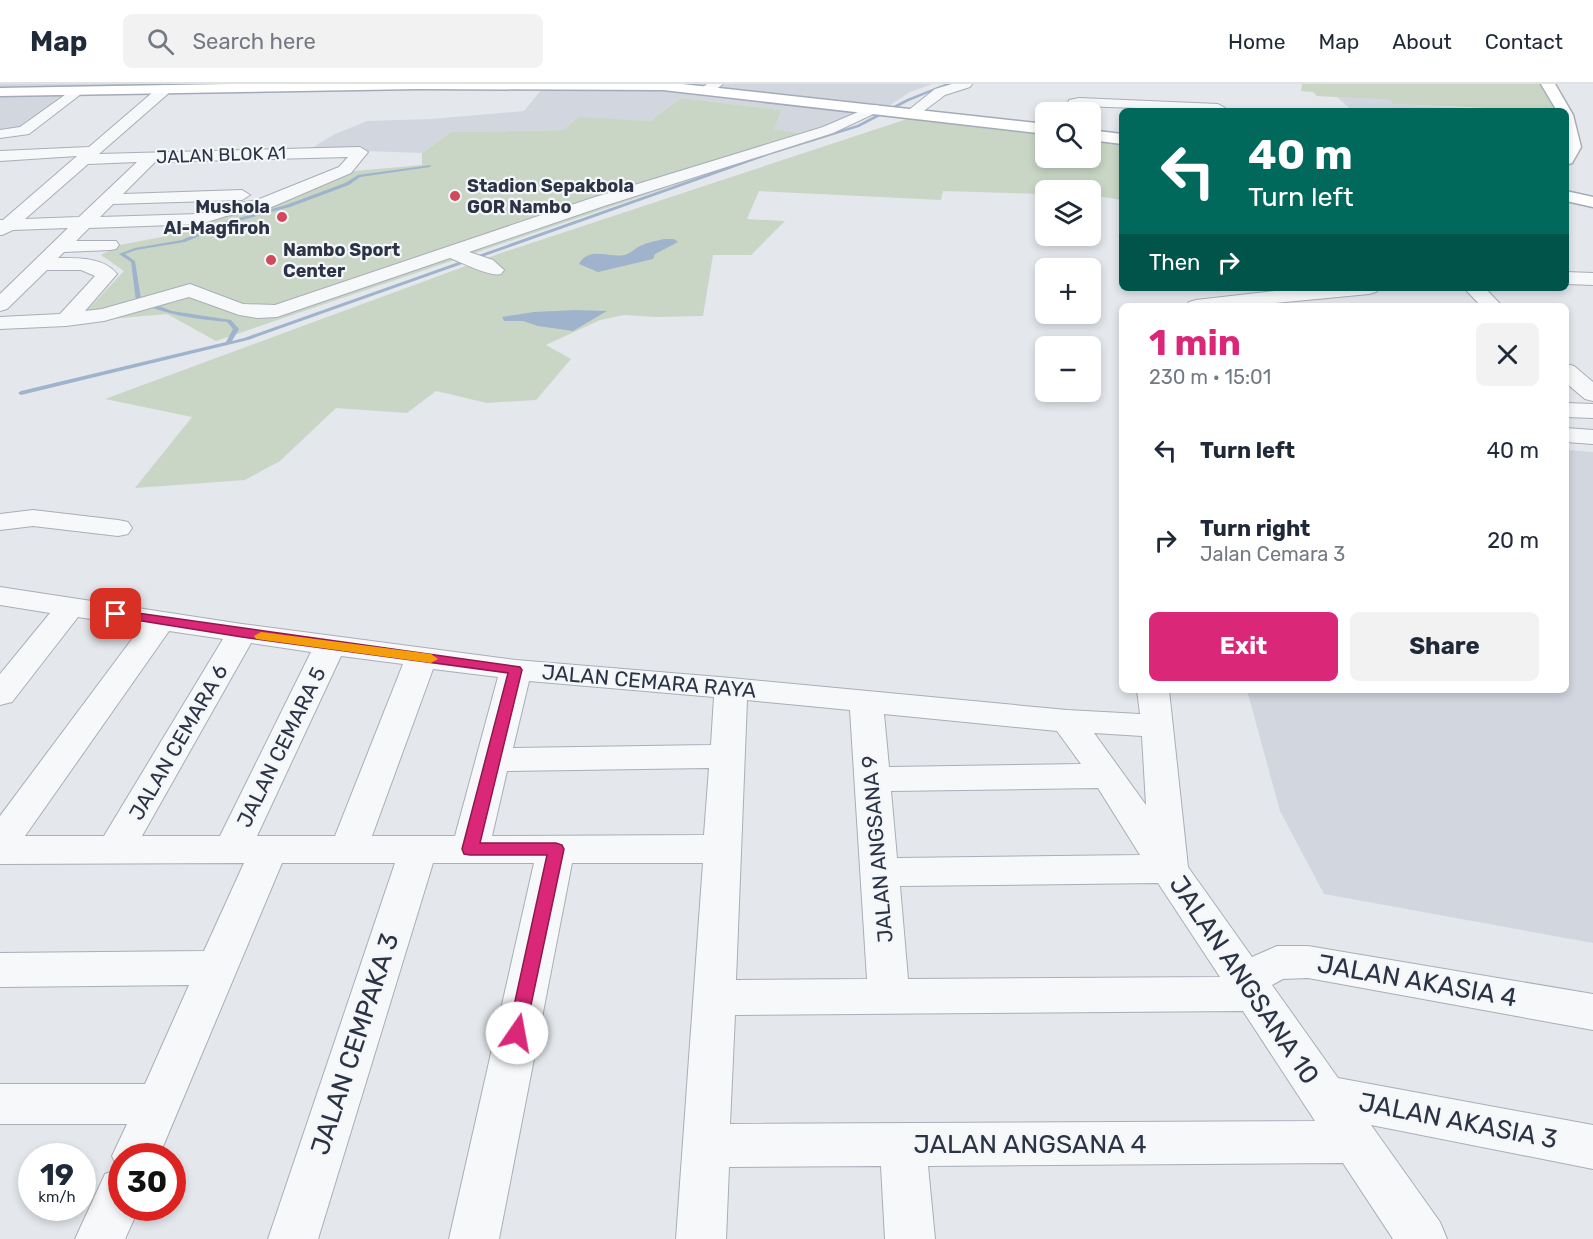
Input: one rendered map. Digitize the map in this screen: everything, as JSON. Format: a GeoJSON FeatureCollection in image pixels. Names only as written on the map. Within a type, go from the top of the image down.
{"type":"FeatureCollection","features":[{"type":"Feature","properties":{"kind":"main road"},"geometry":{"type":"LineString","coordinates":[[0,92],[158,89],[193,86],[558,84],[711,87],[1035,128]]}},
{"type":"Feature","properties":{"kind":"main road"},"geometry":{"type":"LineString","coordinates":[[1548,84],[1562,108]]}},
{"type":"Feature","properties":{"kind":"main road"},"geometry":{"type":"LineString","coordinates":[[1101,136],[1119,139]]}},
{"type":"Feature","properties":{"kind":"main road"},"geometry":{"type":"LineString","coordinates":[[1569,153],[1593,147]]}},
{"type":"Feature","properties":{"kind":"main road"},"geometry":{"type":"LineString","coordinates":[[1569,197],[1593,202]]}},
{"type":"Feature","properties":{"kind":"main road"},"geometry":{"type":"LineString","coordinates":[[1569,202],[1593,207]]}},
{"type":"Feature","properties":{"kind":"street"},"geometry":{"type":"LineString","coordinates":[[910,113],[940,92],[965,84]]}},
{"type":"Feature","properties":{"kind":"street"},"geometry":{"type":"LineString","coordinates":[[2,225],[158,89]]}},
{"type":"Feature","properties":{"kind":"street"},"geometry":{"type":"LineString","coordinates":[[0,134],[24,131],[76,91]]}},
{"type":"Feature","properties":{"kind":"street"},"geometry":{"type":"LineString","coordinates":[[1156,105],[1175,92]]}},
{"type":"Feature","properties":{"kind":"street"},"geometry":{"type":"LineString","coordinates":[[1101,103],[1218,108]]}},
{"type":"Feature","properties":{"kind":"street"},"geometry":{"type":"LineString","coordinates":[[0,323],[61,321],[104,315],[190,290],[239,309],[257,312],[277,311],[471,260],[671,178],[828,130],[881,110]]}},
{"type":"Feature","properties":{"kind":"street"},"geometry":{"type":"LineString","coordinates":[[298,153],[321,136]]}},
{"type":"Feature","properties":{"kind":"street","name":"JALAN BLOK A1"},"geometry":{"type":"LineString","coordinates":[[4,158],[84,154],[151,157],[360,152],[345,170]]}},
{"type":"Feature","properties":{"kind":"street"},"geometry":{"type":"LineString","coordinates":[[0,304],[151,157]]}},
{"type":"Feature","properties":{"kind":"street"},"geometry":{"type":"LineString","coordinates":[[2,225],[201,219],[223,211],[261,204],[345,170]]}},
{"type":"Feature","properties":{"kind":"street"},"geometry":{"type":"LineString","coordinates":[[297,171],[345,170]]}},
{"type":"Feature","properties":{"kind":"street"},"geometry":{"type":"LineString","coordinates":[[130,177],[154,176]]}},
{"type":"Feature","properties":{"kind":"street"},"geometry":{"type":"LineString","coordinates":[[108,199],[290,194]]}},
{"type":"Feature","properties":{"kind":"street"},"geometry":{"type":"LineString","coordinates":[[59,247],[110,245]]}},
{"type":"Feature","properties":{"kind":"street"},"geometry":{"type":"LineString","coordinates":[[41,264],[80,264],[107,273],[68,319]]}},
{"type":"Feature","properties":{"kind":"street"},"geometry":{"type":"LineString","coordinates":[[1569,278],[1593,279]]}},
{"type":"Feature","properties":{"kind":"street"},"geometry":{"type":"LineString","coordinates":[[1220,303],[1327,291]]}},
{"type":"Feature","properties":{"kind":"street"},"geometry":{"type":"LineString","coordinates":[[1477,291],[1489,303]]}},
{"type":"Feature","properties":{"kind":"street"},"geometry":{"type":"LineString","coordinates":[[1569,374],[1593,394]]}},
{"type":"Feature","properties":{"kind":"street"},"geometry":{"type":"LineString","coordinates":[[1569,410],[1593,411]]}},
{"type":"Feature","properties":{"kind":"street"},"geometry":{"type":"LineString","coordinates":[[1569,435],[1593,437]]}},
{"type":"Feature","properties":{"kind":"street"},"geometry":{"type":"LineString","coordinates":[[0,522],[33,518],[118,528]]}},
{"type":"Feature","properties":{"kind":"street","name":"JALAN CEMARA RAYA"},"geometry":{"type":"LineString","coordinates":[[0,596],[242,633],[516,670],[731,688],[1067,721],[1158,726]]}},
{"type":"Feature","properties":{"kind":"street"},"geometry":{"type":"LineString","coordinates":[[0,695],[70,607]]}},
{"type":"Feature","properties":{"kind":"street"},"geometry":{"type":"LineString","coordinates":[[0,843],[161,621]]}},
{"type":"Feature","properties":{"kind":"street","name":"JALAN CEMARA 6"},"geometry":{"type":"LineString","coordinates":[[115,850],[242,633]]}},
{"type":"Feature","properties":{"kind":"street","name":"JALAN CEMARA 5"},"geometry":{"type":"LineString","coordinates":[[142,1143],[217,968],[250,850],[330,645]]}},
{"type":"Feature","properties":{"kind":"street"},"geometry":{"type":"LineString","coordinates":[[348,850],[422,657]]}},
{"type":"Feature","properties":{"kind":"street"},"geometry":{"type":"LineString","coordinates":[[470,849],[516,670]]}},
{"type":"Feature","properties":{"kind":"street"},"geometry":{"type":"LineString","coordinates":[[700,1239],[731,688]]}},
{"type":"Feature","properties":{"kind":"street"},"geometry":{"type":"LineString","coordinates":[[879,872],[1169,869],[1153,693]]}},
{"type":"Feature","properties":{"kind":"street","name":"JALAN ANGSANA 9"},"geometry":{"type":"LineString","coordinates":[[866,701],[889,997]]}},
{"type":"Feature","properties":{"kind":"street","name":"JALAN ANGSANA 10"},"geometry":{"type":"LineString","coordinates":[[1067,721],[1108,776],[1422,1239]]}},
{"type":"Feature","properties":{"kind":"street"},"geometry":{"type":"LineString","coordinates":[[493,760],[727,756]]}},
{"type":"Feature","properties":{"kind":"street"},"geometry":{"type":"LineString","coordinates":[[872,779],[1108,776]]}},
{"type":"Feature","properties":{"kind":"street"},"geometry":{"type":"LineString","coordinates":[[474,1239],[556,849]]}},
{"type":"Feature","properties":{"kind":"street"},"geometry":{"type":"LineString","coordinates":[[0,850],[722,849]]}},
{"type":"Feature","properties":{"kind":"street","name":"JALAN CEMPAKA 3"},"geometry":{"type":"LineString","coordinates":[[292,1239],[418,850]]}},
{"type":"Feature","properties":{"kind":"street","name":"JALAN AKASIA 4"},"geometry":{"type":"LineString","coordinates":[[1249,987],[1276,963],[1308,962],[1593,1012]]}},
{"type":"Feature","properties":{"kind":"street"},"geometry":{"type":"LineString","coordinates":[[0,970],[217,968]]}},
{"type":"Feature","properties":{"kind":"street"},"geometry":{"type":"LineString","coordinates":[[714,998],[889,997],[1249,987]]}},
{"type":"Feature","properties":{"kind":"street","name":"JALAN AKASIA 3"},"geometry":{"type":"LineString","coordinates":[[1323,1096],[1593,1147]]}},
{"type":"Feature","properties":{"kind":"street"},"geometry":{"type":"LineString","coordinates":[[0,1104],[159,1104]]}},
{"type":"Feature","properties":{"kind":"street","name":"JALAN ANGSANA 4"},"geometry":{"type":"LineString","coordinates":[[705,1146],[1355,1142]]}},
{"type":"Feature","properties":{"kind":"street"},"geometry":{"type":"LineString","coordinates":[[903,1144],[910,1239]]}},
{"type":"Feature","properties":{"kind":"street"},"geometry":{"type":"LineString","coordinates":[[100,1239],[108,1221]]}},
{"type":"Feature","properties":{"kind":"shaded area"},"geometry":{"type":"Polygon","coordinates":[[[0,84],[190,84],[86,87],[22,134],[0,134],[0,84]]]}},
{"type":"Feature","properties":{"kind":"shaded area"},"geometry":{"type":"Polygon","coordinates":[[[394,84],[932,84],[910,92],[881,111],[819,136],[773,129],[780,110],[681,98],[650,121],[579,118],[563,130],[451,132],[422,153],[310,149],[333,135],[367,121],[431,119],[524,111],[542,89],[389,89],[394,84]]]}},
{"type":"Feature","properties":{"kind":"shaded area"},"geometry":{"type":"Polygon","coordinates":[[[1337,97],[1391,100],[1393,104],[1467,108],[1350,108],[1337,97]]]}},
{"type":"Feature","properties":{"kind":"shaded area"},"geometry":{"type":"Polygon","coordinates":[[[1569,450],[1593,452],[1593,943],[1324,894],[1280,811],[1248,693],[1569,693],[1569,450]]]}},
{"type":"Feature","properties":{"kind":"green space"},"geometry":{"type":"Polygon","coordinates":[[[1302,84],[1541,84],[1557,108],[1392,104],[1391,100],[1317,96],[1313,92],[1301,91],[1302,84]]]}},
{"type":"Feature","properties":{"kind":"green space"},"geometry":{"type":"Polygon","coordinates":[[[681,98],[781,110],[774,129],[819,136],[216,341],[167,314],[76,322],[124,271],[101,255],[120,245],[162,237],[355,171],[422,165],[422,153],[451,132],[563,130],[579,117],[650,121],[681,98]]]}},
{"type":"Feature","properties":{"kind":"green space"},"geometry":{"type":"Polygon","coordinates":[[[907,119],[1035,134],[1035,168],[1101,168],[1101,141],[1119,144],[1119,200],[1101,197],[1101,180],[1035,180],[1035,194],[943,191],[941,200],[759,191],[747,219],[785,221],[751,255],[713,255],[703,316],[624,315],[600,320],[546,345],[571,359],[536,400],[487,403],[436,391],[407,413],[336,408],[280,461],[245,480],[135,488],[192,417],[105,399],[501,253],[907,119]]]}},
{"type":"Feature","properties":{"kind":"water"},"geometry":{"type":"Polygon","coordinates":[[[664,239],[674,239],[678,242],[655,254],[653,259],[598,272],[579,264],[588,255],[624,255],[643,245],[664,239]]]}},
{"type":"Feature","properties":{"kind":"water"},"geometry":{"type":"Polygon","coordinates":[[[607,311],[573,331],[538,326],[523,321],[504,321],[502,317],[534,312],[607,311]]]}},
{"type":"Feature","properties":{"kind":"waterway"},"geometry":{"type":"LineString","coordinates":[[21,393],[246,339],[768,154],[858,126],[908,100],[948,84]]}},
{"type":"Feature","properties":{"kind":"waterway"},"geometry":{"type":"LineString","coordinates":[[228,343],[236,329],[229,321],[170,312],[138,300],[133,261],[121,254],[135,249],[183,241],[226,223],[288,206],[347,184],[359,176],[430,166]]}},
{"type":"Feature","properties":{"kind":"slow traffic"},"geometry":{"type":"LineString","coordinates":[[261,636],[431,659]]}},
{"type":"Feature","properties":{"kind":"place","name":"Stadion Sepakbola GOR Nambo"},"geometry":{"type":"Point","coordinates":[455,196]}},
{"type":"Feature","properties":{"kind":"place","name":"Mushola Al-Magfiroh"},"geometry":{"type":"Point","coordinates":[282,217]}},
{"type":"Feature","properties":{"kind":"place","name":"Nambo Sport Center"},"geometry":{"type":"Point","coordinates":[271,260]}},
{"type":"Feature","properties":{"kind":"route"},"geometry":{"type":"LineString","coordinates":[[116,614],[516,670],[470,849],[556,849],[517,1033]]}}]}
